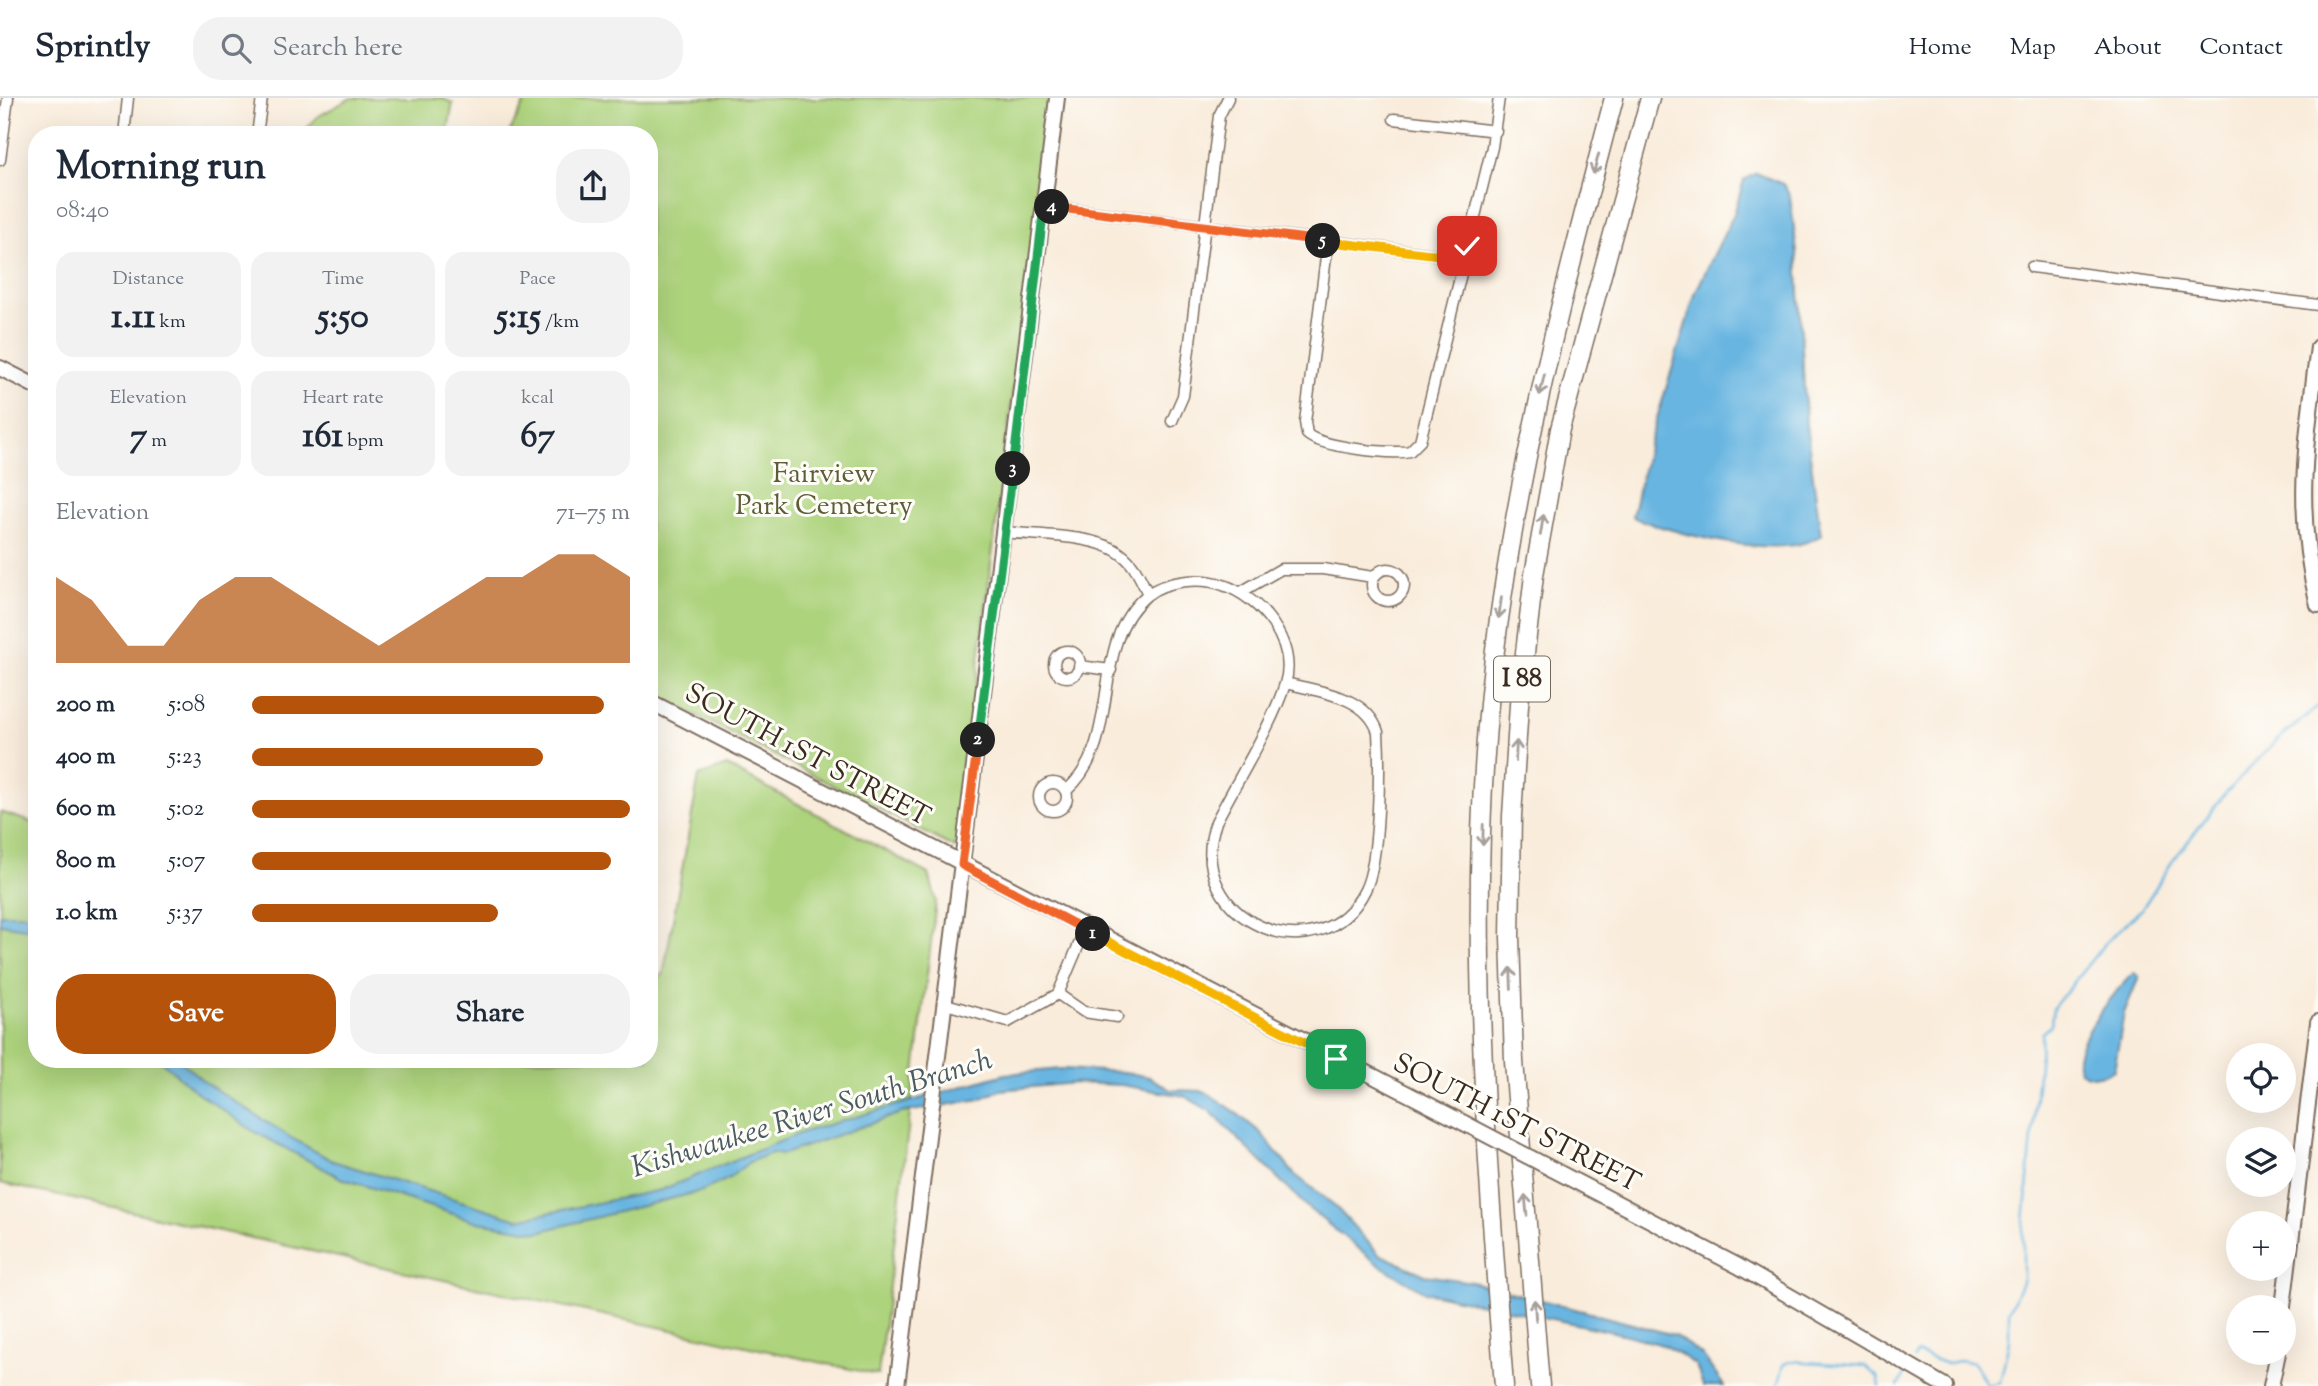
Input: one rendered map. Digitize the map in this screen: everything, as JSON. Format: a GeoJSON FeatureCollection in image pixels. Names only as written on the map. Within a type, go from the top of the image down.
{"type":"FeatureCollection","features":[{"type":"Feature","properties":{"kind":"highway","name":"I 88"},"geometry":{"type":"LineString","coordinates":[[1498,1328],[1481,995],[1483,813],[1490,698],[1506,567],[1534,422],[1560,305],[1614,98]]}},
{"type":"Feature","properties":{"kind":"highway","name":"I 88"},"geometry":{"type":"LineString","coordinates":[[1540,1386],[1514,1061],[1510,937],[1519,705],[1534,575],[1560,429],[1650,98]]}},
{"type":"Feature","properties":{"kind":"highway"},"geometry":{"type":"LineString","coordinates":[[1493,1386],[1498,1328]]}},
{"type":"Feature","properties":{"kind":"highway"},"geometry":{"type":"LineString","coordinates":[[1498,1328],[1504,1386]]}},
{"type":"Feature","properties":{"kind":"street"},"geometry":{"type":"LineString","coordinates":[[0,160],[8,98]]}},
{"type":"Feature","properties":{"kind":"street"},"geometry":{"type":"LineString","coordinates":[[125,126],[128,98]]}},
{"type":"Feature","properties":{"kind":"street"},"geometry":{"type":"LineString","coordinates":[[258,126],[262,98]]}},
{"type":"Feature","properties":{"kind":"street"},"geometry":{"type":"LineString","coordinates":[[897,1386],[932,1126],[1057,98]]}},
{"type":"Feature","properties":{"kind":"street"},"geometry":{"type":"LineString","coordinates":[[1172,421],[1183,396],[1219,116],[1228,98]]}},
{"type":"Feature","properties":{"kind":"street"},"geometry":{"type":"LineString","coordinates":[[1328,242],[1305,422],[1307,434],[1320,442],[1406,452],[1416,447],[1496,131],[1499,98]]}},
{"type":"Feature","properties":{"kind":"street"},"geometry":{"type":"LineString","coordinates":[[1394,120],[1496,131]]}},
{"type":"Feature","properties":{"kind":"street"},"geometry":{"type":"LineString","coordinates":[[1044,206],[1464,258]]}},
{"type":"Feature","properties":{"kind":"street"},"geometry":{"type":"LineString","coordinates":[[2032,267],[2318,305]]}},
{"type":"Feature","properties":{"kind":"street"},"geometry":{"type":"LineString","coordinates":[[2318,347],[2302,489],[2304,542],[2318,605]]}},
{"type":"Feature","properties":{"kind":"street"},"geometry":{"type":"LineString","coordinates":[[0,368],[28,382]]}},
{"type":"Feature","properties":{"kind":"street"},"geometry":{"type":"LineString","coordinates":[[1005,532],[1086,541],[1112,548],[1129,560],[1148,594]]}},
{"type":"Feature","properties":{"kind":"street"},"geometry":{"type":"LineString","coordinates":[[1241,592],[1281,569],[1323,569],[1373,578]]}},
{"type":"Feature","properties":{"kind":"street"},"geometry":{"type":"LineString","coordinates":[[1066,790],[1080,778],[1095,746],[1104,718],[1121,628],[1148,594],[1193,580],[1215,582],[1241,592],[1258,603],[1277,631],[1284,655],[1286,683],[1216,822],[1209,844],[1216,885],[1241,915],[1256,925],[1297,934],[1315,931],[1352,910],[1371,874],[1379,756],[1375,723],[1354,702],[1286,683]]}},
{"type":"Feature","properties":{"kind":"street"},"geometry":{"type":"LineString","coordinates":[[1079,666],[1111,670]]}},
{"type":"Feature","properties":{"kind":"street","name":"SOUTH 1ST STREET"},"geometry":{"type":"LineString","coordinates":[[658,706],[1085,930],[1738,1266],[1945,1386]]}},
{"type":"Feature","properties":{"kind":"street"},"geometry":{"type":"LineString","coordinates":[[946,1004],[1008,1022],[1058,994],[1085,930]]}},
{"type":"Feature","properties":{"kind":"street"},"geometry":{"type":"LineString","coordinates":[[1058,994],[1084,1013],[1117,1017]]}},
{"type":"Feature","properties":{"kind":"street"},"geometry":{"type":"LineString","coordinates":[[2284,1295],[2318,1022]]}},
{"type":"Feature","properties":{"kind":"street"},"geometry":{"type":"LineString","coordinates":[[2271,1386],[2275,1365]]}},
{"type":"Feature","properties":{"kind":"green space"},"geometry":{"type":"Polygon","coordinates":[[[351,98],[441,98],[453,103],[449,126],[309,126],[317,117],[351,98]]]}},
{"type":"Feature","properties":{"kind":"green space","name":"Fairview Park Cemetery"},"geometry":{"type":"Polygon","coordinates":[[[527,98],[1050,98],[955,848],[658,696],[658,126],[513,126],[527,98]]]}},
{"type":"Feature","properties":{"kind":"green space"},"geometry":{"type":"Polygon","coordinates":[[[727,766],[929,874],[936,901],[878,1375],[0,1183],[0,812],[28,821],[28,1068],[658,1068],[658,977],[663,975],[699,776],[727,766]]]}},
{"type":"Feature","properties":{"kind":"water"},"geometry":{"type":"Polygon","coordinates":[[[1756,173],[1783,184],[1790,196],[1797,253],[1806,425],[1821,535],[1804,543],[1782,546],[1756,546],[1700,537],[1632,517],[1649,444],[1696,291],[1734,214],[1744,180],[1756,173]]]}},
{"type":"Feature","properties":{"kind":"water"},"geometry":{"type":"Polygon","coordinates":[[[0,914],[28,915],[28,929],[0,924],[0,914]]]}},
{"type":"Feature","properties":{"kind":"water"},"geometry":{"type":"Polygon","coordinates":[[[2134,973],[2139,977],[2124,1013],[2114,1070],[2101,1076],[2088,1075],[2079,1068],[2078,1057],[2083,1042],[2104,1008],[2134,973]]]}},
{"type":"Feature","properties":{"kind":"water"},"geometry":{"type":"Polygon","coordinates":[[[169,1068],[188,1068],[206,1083],[293,1139],[333,1161],[518,1219],[661,1190],[803,1132],[1005,1074],[1061,1069],[1124,1072],[1149,1077],[1171,1090],[1204,1091],[1230,1108],[1261,1133],[1294,1174],[1334,1205],[1379,1254],[1425,1275],[1472,1282],[1674,1335],[1702,1355],[1724,1386],[1703,1386],[1696,1365],[1666,1346],[1627,1335],[1425,1292],[1379,1265],[1308,1208],[1210,1111],[1184,1096],[1121,1085],[1075,1083],[1000,1090],[980,1099],[901,1113],[781,1155],[771,1153],[749,1162],[728,1179],[702,1191],[538,1232],[478,1222],[341,1178],[253,1131],[194,1090],[169,1068]]]}},
{"type":"Feature","properties":{"kind":"waterway"},"geometry":{"type":"LineString","coordinates":[[1914,1359],[1917,1353],[1947,1364],[1960,1360],[1974,1363],[1987,1385],[2000,1382],[2009,1341],[2009,1311],[2023,1280],[2023,1231],[2042,1033],[2051,1025],[2053,1008],[2106,942],[2142,909],[2172,862],[2224,795],[2276,741],[2318,707]]}},
{"type":"Feature","properties":{"kind":"waterway"},"geometry":{"type":"LineString","coordinates":[[1778,1386],[1784,1364],[1791,1361],[1865,1366],[1878,1377],[1880,1386]]}},
{"type":"Feature","properties":{"kind":"waterway"},"geometry":{"type":"LineString","coordinates":[[1898,1386],[1905,1373]]}},
{"type":"Feature","properties":{"kind":"route"},"geometry":{"type":"LineString","coordinates":[[1336,1059],[962,865],[1025,376],[1044,206],[1464,258],[1467,246]]}},
{"type":"Feature","properties":{"kind":"water label","name":"Kishwaukee River South Branch"},"geometry":{"type":"Point","coordinates":[812,1115]}}]}
